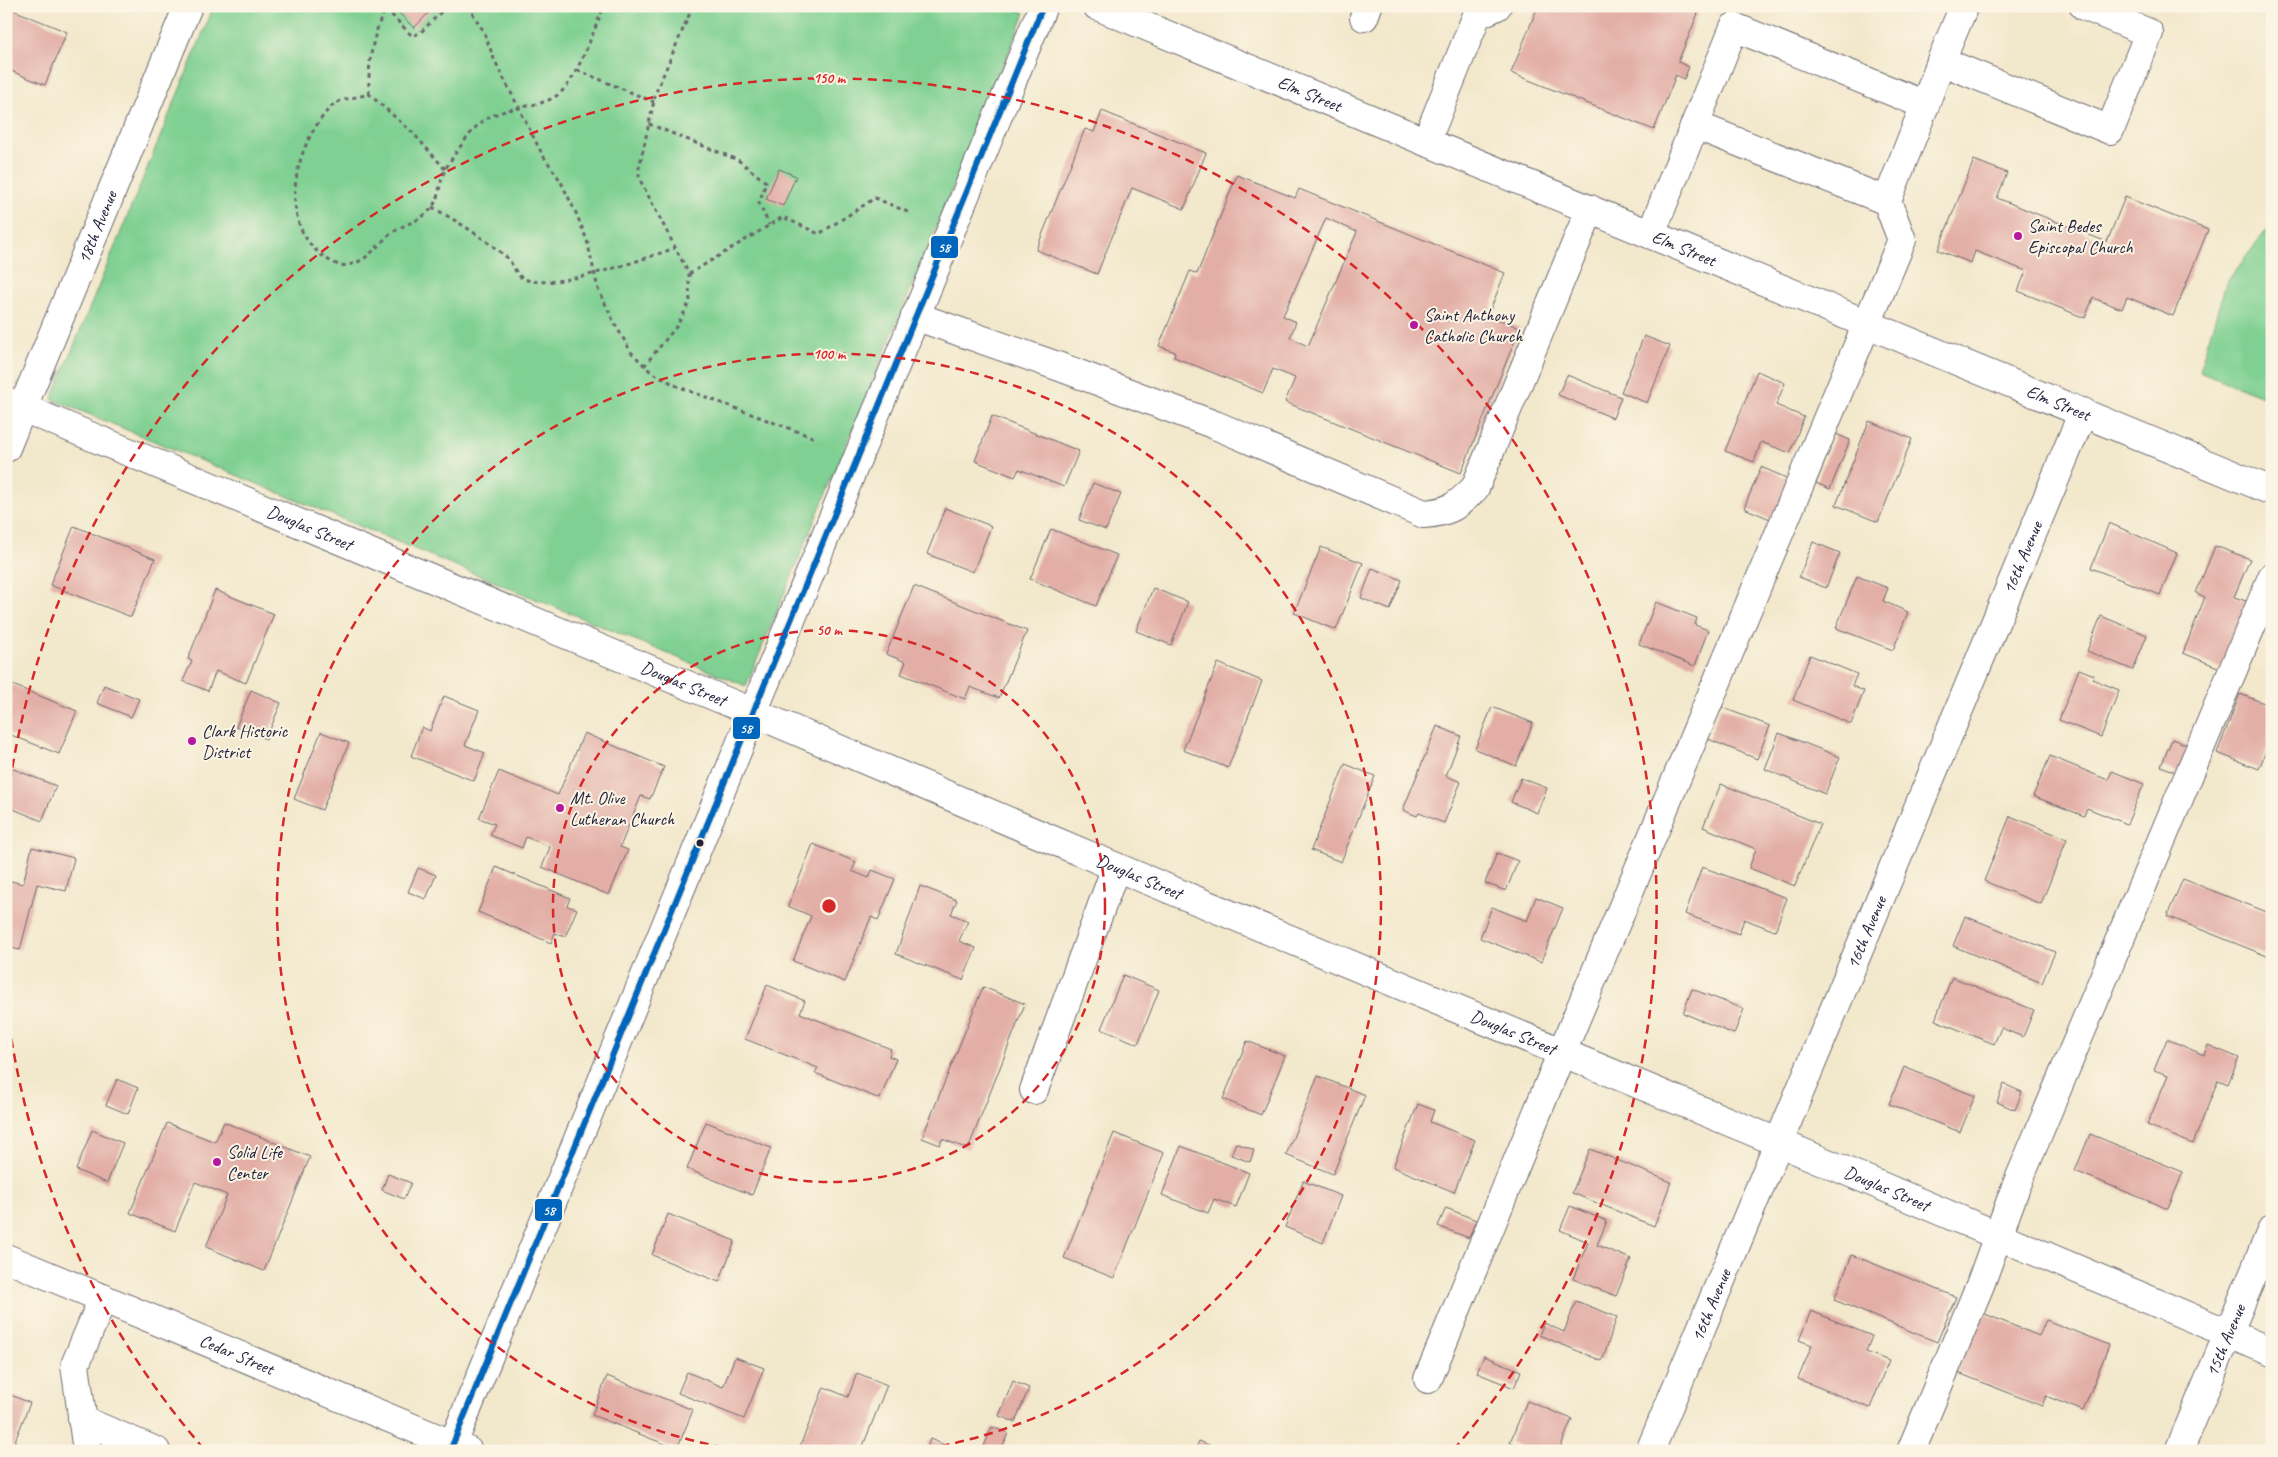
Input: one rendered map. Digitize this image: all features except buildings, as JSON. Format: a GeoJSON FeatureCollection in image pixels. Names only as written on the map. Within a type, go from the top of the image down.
{"type":"FeatureCollection","features":[{"type":"Feature","properties":{"kind":"street","name":"18th Avenue"},"geometry":{"type":"LineString","coordinates":[[6,448],[14,404],[188,6]]}},
{"type":"Feature","properties":{"kind":"street"},"geometry":{"type":"LineString","coordinates":[[457,1449],[752,712],[1043,6]]}},
{"type":"Feature","properties":{"kind":"street","name":"Elm Street"},"geometry":{"type":"LineString","coordinates":[[1097,6],[2272,491]]}},
{"type":"Feature","properties":{"kind":"street"},"geometry":{"type":"LineString","coordinates":[[1426,142],[1476,15],[1497,6]]}},
{"type":"Feature","properties":{"kind":"street"},"geometry":{"type":"LineString","coordinates":[[1428,1379],[1562,1052],[1902,240],[1887,202],[1964,6]]}},
{"type":"Feature","properties":{"kind":"street"},"geometry":{"type":"LineString","coordinates":[[1941,61],[2110,130],[2150,32],[2084,6]]}},
{"type":"Feature","properties":{"kind":"street"},"geometry":{"type":"LineString","coordinates":[[1651,234],[1734,28],[1925,105]]}},
{"type":"Feature","properties":{"kind":"street"},"geometry":{"type":"LineString","coordinates":[[1694,125],[1887,202]]}},
{"type":"Feature","properties":{"kind":"street"},"geometry":{"type":"LineString","coordinates":[[915,316],[1060,367],[1215,426],[1424,514],[1440,513],[1456,507],[1475,488],[1590,209]]}},
{"type":"Feature","properties":{"kind":"street","name":"Douglas Street"},"geometry":{"type":"LineString","coordinates":[[14,404],[752,712],[1116,868],[1780,1143],[2272,1352]]}},
{"type":"Feature","properties":{"kind":"street","name":"16th Avenue"},"geometry":{"type":"LineString","coordinates":[[1650,1451],[1780,1143],[2083,412]]}},
{"type":"Feature","properties":{"kind":"street"},"geometry":{"type":"LineString","coordinates":[[1911,1451],[1980,1284],[2019,1180],[2272,577]]}},
{"type":"Feature","properties":{"kind":"street"},"geometry":{"type":"LineString","coordinates":[[1034,1090],[1116,868]]}},
{"type":"Feature","properties":{"kind":"street","name":"15th Avenue"},"geometry":{"type":"LineString","coordinates":[[2179,1451],[2272,1229]]}},
{"type":"Feature","properties":{"kind":"street","name":"Cedar Street"},"geometry":{"type":"LineString","coordinates":[[6,1258],[457,1449]]}},
{"type":"Feature","properties":{"kind":"street"},"geometry":{"type":"LineString","coordinates":[[87,1451],[75,1365],[103,1298]]}},
{"type":"Feature","properties":{"kind":"street"},"geometry":{"type":"LineString","coordinates":[[82,1420],[156,1451]]}},
{"type":"Feature","properties":{"kind":"path"},"geometry":{"type":"LineString","coordinates":[[445,169],[413,133],[369,94],[368,69],[372,44],[386,7],[412,36],[420,33],[447,6]]}},
{"type":"Feature","properties":{"kind":"path"},"geometry":{"type":"LineString","coordinates":[[468,6],[484,32],[488,46],[518,109],[542,154],[560,180],[576,213],[587,240],[598,289],[631,352],[652,372],[679,387],[815,438]]}},
{"type":"Feature","properties":{"kind":"path"},"geometry":{"type":"LineString","coordinates":[[369,94],[336,103],[322,117],[310,136],[301,157],[295,183],[295,213],[303,234],[314,250],[332,263],[347,266],[362,260],[388,236],[424,216],[438,196],[445,169],[480,123],[492,116],[549,100],[561,93],[576,70],[604,6]]}},
{"type":"Feature","properties":{"kind":"path"},"geometry":{"type":"LineString","coordinates":[[644,366],[676,327],[690,301],[689,274],[639,178],[638,168],[654,102],[693,6]]}},
{"type":"Feature","properties":{"kind":"path"},"geometry":{"type":"LineString","coordinates":[[576,70],[654,102]]}},
{"type":"Feature","properties":{"kind":"path"},"geometry":{"type":"LineString","coordinates":[[648,124],[738,160],[766,182],[759,203],[769,225]]}},
{"type":"Feature","properties":{"kind":"path"},"geometry":{"type":"LineString","coordinates":[[689,274],[783,217],[819,234],[875,198],[910,213]]}},
{"type":"Feature","properties":{"kind":"path"},"geometry":{"type":"LineString","coordinates":[[432,207],[485,240],[507,257],[521,277],[534,282],[595,274],[675,248]]}},
{"type":"Feature","properties":{"kind":"green space"},"geometry":{"type":"Polygon","coordinates":[[[214,6],[1009,6],[1025,13],[746,686],[52,399],[214,6]]]}},
{"type":"Feature","properties":{"kind":"green space"},"geometry":{"type":"Polygon","coordinates":[[[2272,223],[2272,400],[2199,371],[2226,283],[2272,223]]]}},
{"type":"Feature","properties":{"kind":"transit line","name":"58"},"geometry":{"type":"LineString","coordinates":[[450,1451],[1043,6]]}},
{"type":"Feature","properties":{"kind":"place","name":"Saint Bedes Episcopal Church"},"geometry":{"type":"Point","coordinates":[2018,236]}},
{"type":"Feature","properties":{"kind":"place","name":"Saint Anthony Catholic Church"},"geometry":{"type":"Point","coordinates":[1414,325]}},
{"type":"Feature","properties":{"kind":"place","name":"Clark Historic District"},"geometry":{"type":"Point","coordinates":[192,741]}},
{"type":"Feature","properties":{"kind":"place","name":"Mt. Olive Lutheran Church"},"geometry":{"type":"Point","coordinates":[560,808]}},
{"type":"Feature","properties":{"kind":"place","name":"Solid Life Center"},"geometry":{"type":"Point","coordinates":[217,1162]}}]}
